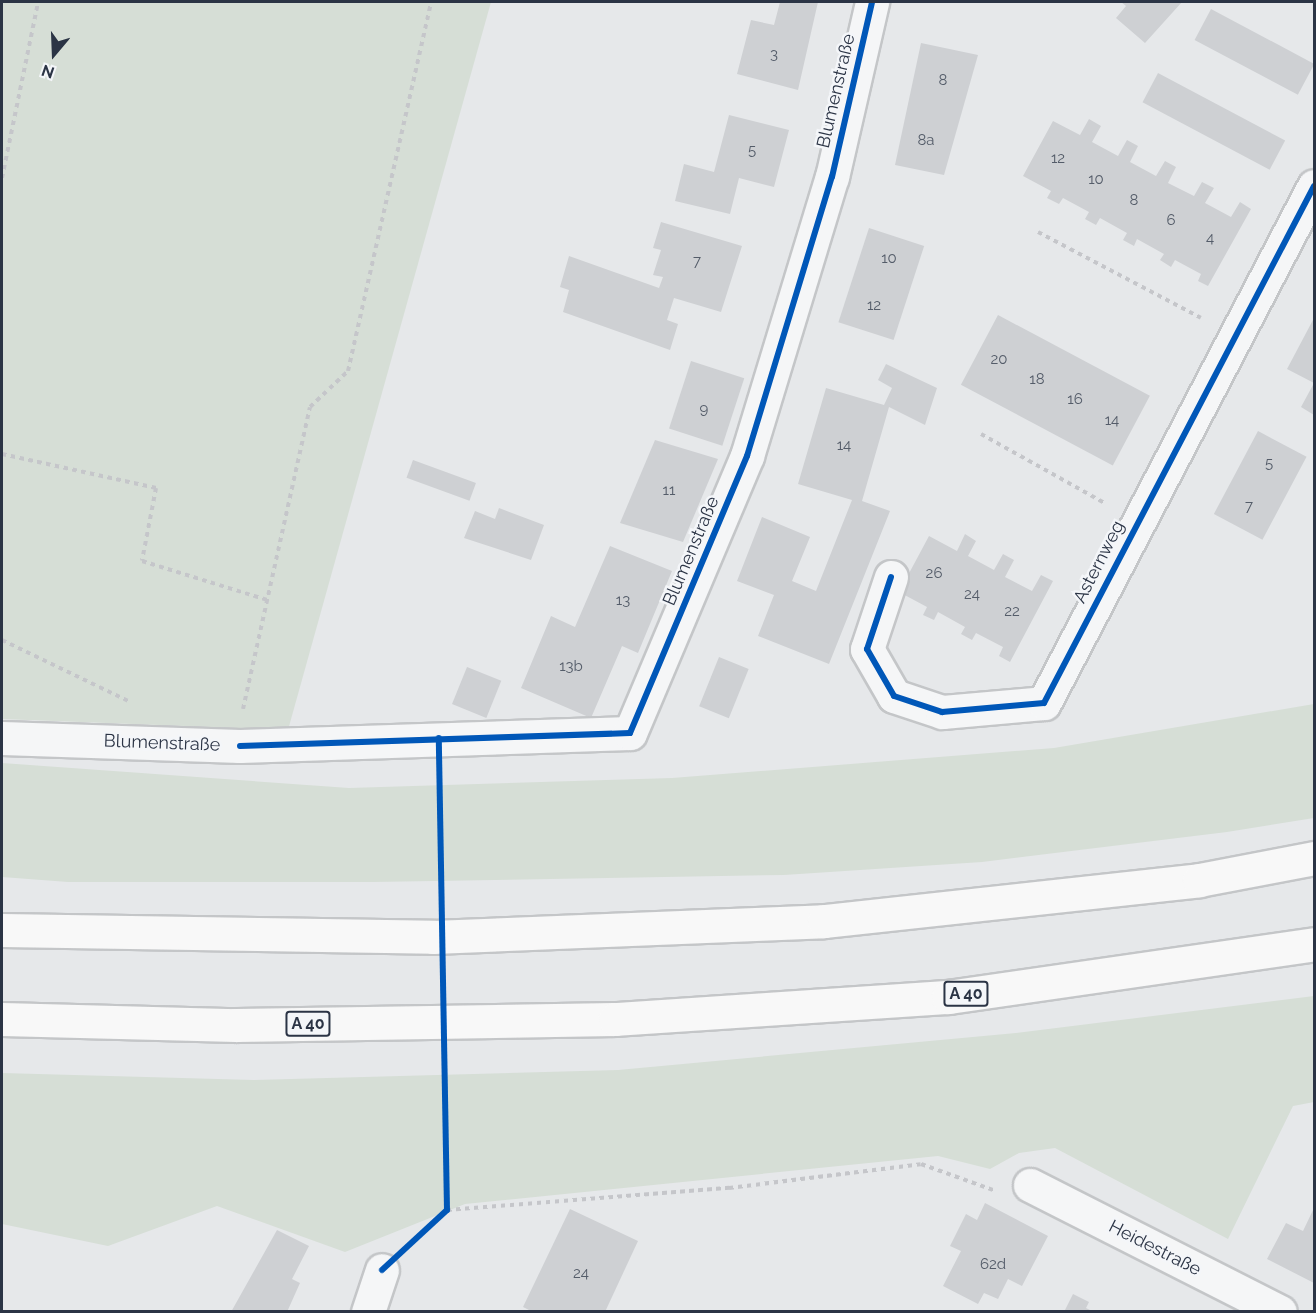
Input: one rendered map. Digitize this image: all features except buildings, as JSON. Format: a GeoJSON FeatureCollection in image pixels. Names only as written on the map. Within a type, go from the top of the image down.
{"type":"FeatureCollection","features":[{"type":"Feature","properties":{"kind":"highway"},"geometry":{"type":"LineString","coordinates":[[2,930],[433,937],[824,921],[1199,880],[1314,858]]}},
{"type":"Feature","properties":{"kind":"highway"},"geometry":{"type":"LineString","coordinates":[[2,913],[97,933]]}},
{"type":"Feature","properties":{"kind":"highway","name":"A 40"},"geometry":{"type":"LineString","coordinates":[[2,1019],[236,1025],[615,1019],[948,997],[1314,944]]}},
{"type":"Feature","properties":{"kind":"street","name":"Blumenstraße"},"geometry":{"type":"LineString","coordinates":[[2,738],[240,746],[630,733],[747,456],[832,177],[872,2]]}},
{"type":"Feature","properties":{"kind":"street","name":"Asternweg"},"geometry":{"type":"LineString","coordinates":[[891,577],[867,649],[894,696],[942,712],[1044,702],[1234,335],[1314,186]]}},
{"type":"Feature","properties":{"kind":"street","name":"Heidestraße"},"geometry":{"type":"LineString","coordinates":[[1030,1185],[1280,1311]]}},
{"type":"Feature","properties":{"kind":"street"},"geometry":{"type":"LineString","coordinates":[[368,1311],[382,1270]]}},
{"type":"Feature","properties":{"kind":"path"},"geometry":{"type":"LineString","coordinates":[[2,178],[38,2]]}},
{"type":"Feature","properties":{"kind":"path"},"geometry":{"type":"LineString","coordinates":[[240,746],[267,600],[310,407],[348,371],[431,2]]}},
{"type":"Feature","properties":{"kind":"path"},"geometry":{"type":"LineString","coordinates":[[1038,232],[1234,335]]}},
{"type":"Feature","properties":{"kind":"path"},"geometry":{"type":"LineString","coordinates":[[981,434],[1137,521]]}},
{"type":"Feature","properties":{"kind":"path"},"geometry":{"type":"LineString","coordinates":[[2,454],[156,488],[142,561],[267,600]]}},
{"type":"Feature","properties":{"kind":"path"},"geometry":{"type":"LineString","coordinates":[[2,640],[141,705]]}},
{"type":"Feature","properties":{"kind":"path"},"geometry":{"type":"LineString","coordinates":[[447,1210],[729,1188],[921,1164],[940,1167],[988,1190],[1030,1185]]}},
{"type":"Feature","properties":{"kind":"shaded area"},"geometry":{"type":"Polygon","coordinates":[[[2,2],[491,2],[288,730],[2,719],[2,2]]]}},
{"type":"Feature","properties":{"kind":"shaded area"},"geometry":{"type":"Polygon","coordinates":[[[1314,704],[1314,818],[1227,832],[982,862],[784,875],[373,882],[68,882],[2,877],[2,763],[349,788],[672,778],[1054,748],[1314,704]]]}},
{"type":"Feature","properties":{"kind":"shaded area"},"geometry":{"type":"Polygon","coordinates":[[[1314,996],[1314,1102],[1293,1106],[1228,1239],[1055,1148],[1019,1153],[990,1169],[938,1156],[465,1204],[345,1252],[217,1206],[108,1246],[2,1224],[2,1073],[254,1080],[618,1070],[1016,1033],[1314,996]]]}},
{"type":"Feature","properties":{"kind":"cycle path"},"geometry":{"type":"LineString","coordinates":[[240,746],[630,733],[747,456],[832,177],[872,2]]}},
{"type":"Feature","properties":{"kind":"cycle path"},"geometry":{"type":"LineString","coordinates":[[891,577],[867,649],[894,696],[942,712],[1044,703],[1314,186]]}},
{"type":"Feature","properties":{"kind":"cycle path"},"geometry":{"type":"LineString","coordinates":[[382,1270],[447,1210],[439,738]]}}]}
